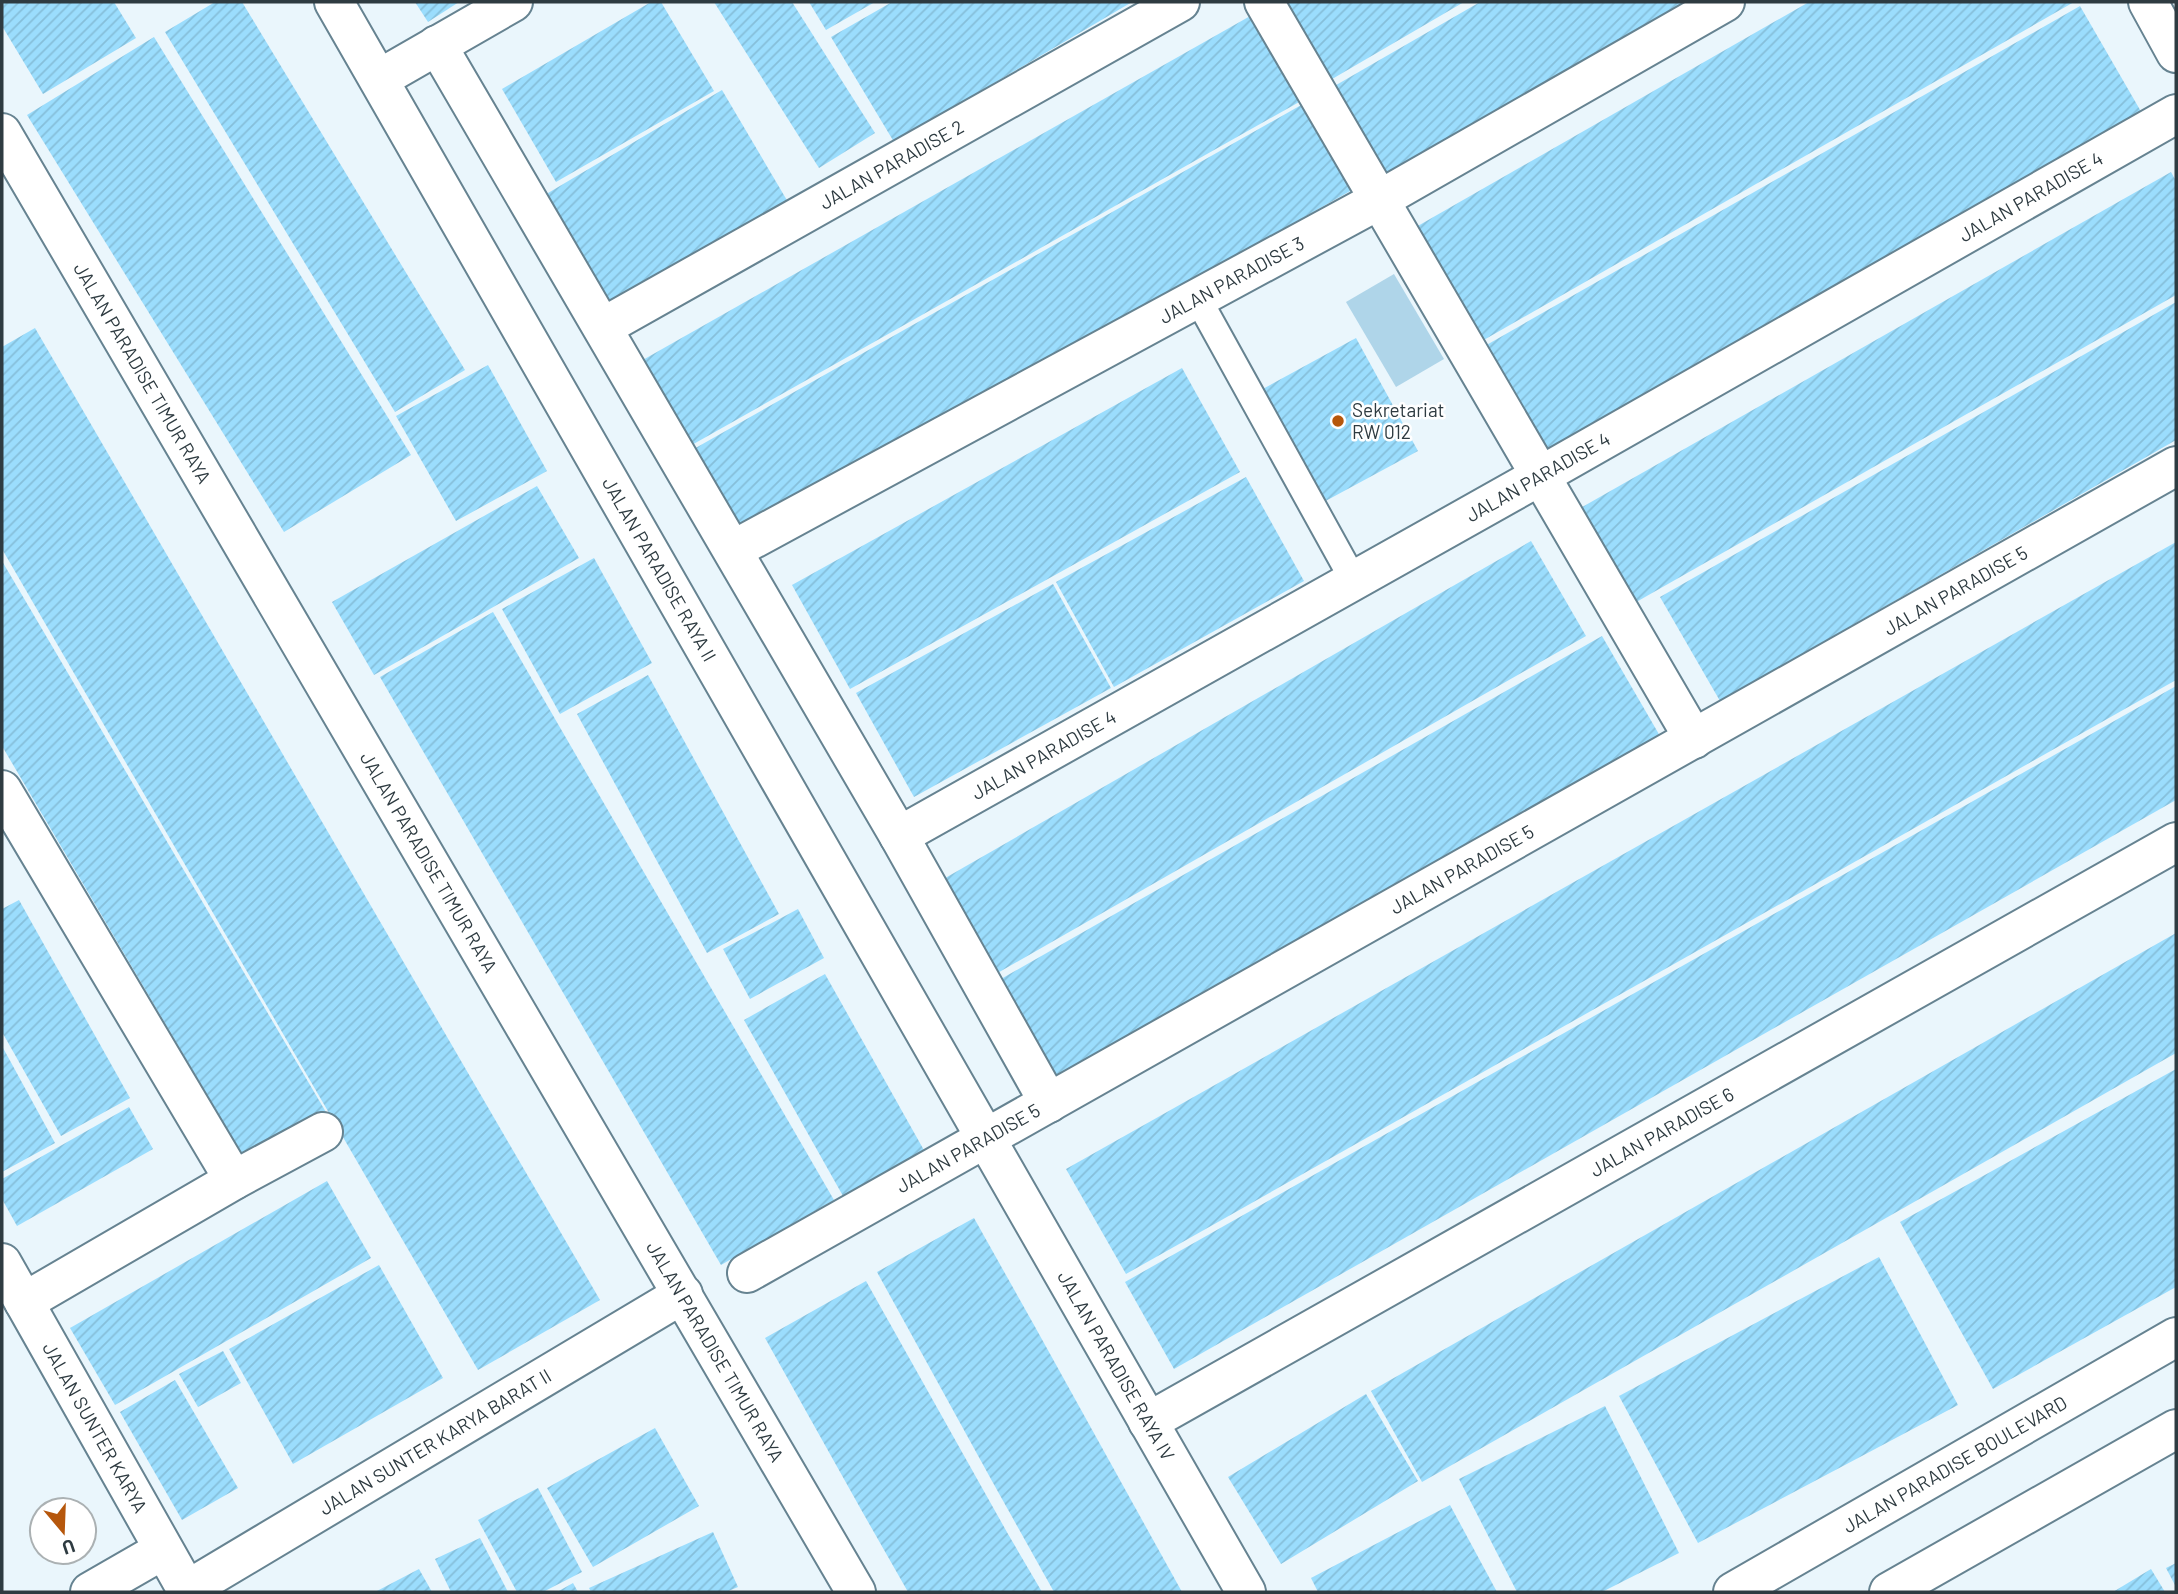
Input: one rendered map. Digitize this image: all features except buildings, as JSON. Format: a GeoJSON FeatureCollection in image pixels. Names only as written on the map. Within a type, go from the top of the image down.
{"type":"FeatureCollection","features":[{"type":"Feature","properties":{"kind":"street","name":"JALAN PARADISE RAYA II"},"geometry":{"type":"LineString","coordinates":[[334,2],[986,1138]]}},
{"type":"Feature","properties":{"kind":"street"},"geometry":{"type":"LineString","coordinates":[[379,79],[513,2]]}},
{"type":"Feature","properties":{"kind":"street","name":"JALAN PARADISE 2"},"geometry":{"type":"LineString","coordinates":[[603,327],[1180,2]]}},
{"type":"Feature","properties":{"kind":"street"},"geometry":{"type":"LineString","coordinates":[[1264,2],[1694,739]]}},
{"type":"Feature","properties":{"kind":"street","name":"JALAN PARADISE 3"},"geometry":{"type":"LineString","coordinates":[[733,550],[1379,200],[1725,2]]}},
{"type":"Feature","properties":{"kind":"street"},"geometry":{"type":"LineString","coordinates":[[2148,2],[2176,53]]}},
{"type":"Feature","properties":{"kind":"street"},"geometry":{"type":"LineString","coordinates":[[437,45],[900,836],[1049,1102]]}},
{"type":"Feature","properties":{"kind":"street","name":"JALAN PARADISE 4"},"geometry":{"type":"LineString","coordinates":[[900,836],[2176,114]]}},
{"type":"Feature","properties":{"kind":"street","name":"JALAN PARADISE TIMUR RAYA"},"geometry":{"type":"LineString","coordinates":[[2,133],[856,1592]]}},
{"type":"Feature","properties":{"kind":"street","name":"JALAN PARADISE 5"},"geometry":{"type":"LineString","coordinates":[[747,1273],[2176,466]]}},
{"type":"Feature","properties":{"kind":"street"},"geometry":{"type":"LineString","coordinates":[[2,790],[234,1180]]}},
{"type":"Feature","properties":{"kind":"street","name":"JALAN PARADISE 6"},"geometry":{"type":"LineString","coordinates":[[1148,1422],[2176,842]]}},
{"type":"Feature","properties":{"kind":"street"},"geometry":{"type":"LineString","coordinates":[[11,1286],[234,1180],[323,1132]]}},
{"type":"Feature","properties":{"kind":"street","name":"JALAN PARADISE RAYA IV"},"geometry":{"type":"LineString","coordinates":[[986,1138],[1246,1592]]}},
{"type":"Feature","properties":{"kind":"street","name":"JALAN SUNTER KARYA"},"geometry":{"type":"LineString","coordinates":[[11,1286],[188,1591]]}},
{"type":"Feature","properties":{"kind":"street","name":"JALAN SUNTER KARYA BARAT II"},"geometry":{"type":"LineString","coordinates":[[188,1591],[683,1294]]}},
{"type":"Feature","properties":{"kind":"street","name":"JALAN PARADISE BOULEVARD"},"geometry":{"type":"LineString","coordinates":[[1733,1592],[2176,1337]]}},
{"type":"Feature","properties":{"kind":"street"},"geometry":{"type":"LineString","coordinates":[[1889,1592],[2176,1429]]}},
{"type":"Feature","properties":{"kind":"street"},"geometry":{"type":"LineString","coordinates":[[90,1592],[163,1549]]}},
{"type":"Feature","properties":{"kind":"lane"},"geometry":{"type":"LineString","coordinates":[[1198,299],[1354,581]]}},
{"type":"Feature","properties":{"kind":"shaded area"},"geometry":{"type":"Polygon","coordinates":[[[1394,274],[1444,359],[1396,387],[1346,302],[1394,274]]]}},
{"type":"Feature","properties":{"kind":"place","name":"Sekretariat RW 012"},"geometry":{"type":"Point","coordinates":[1338,421]}}]}
